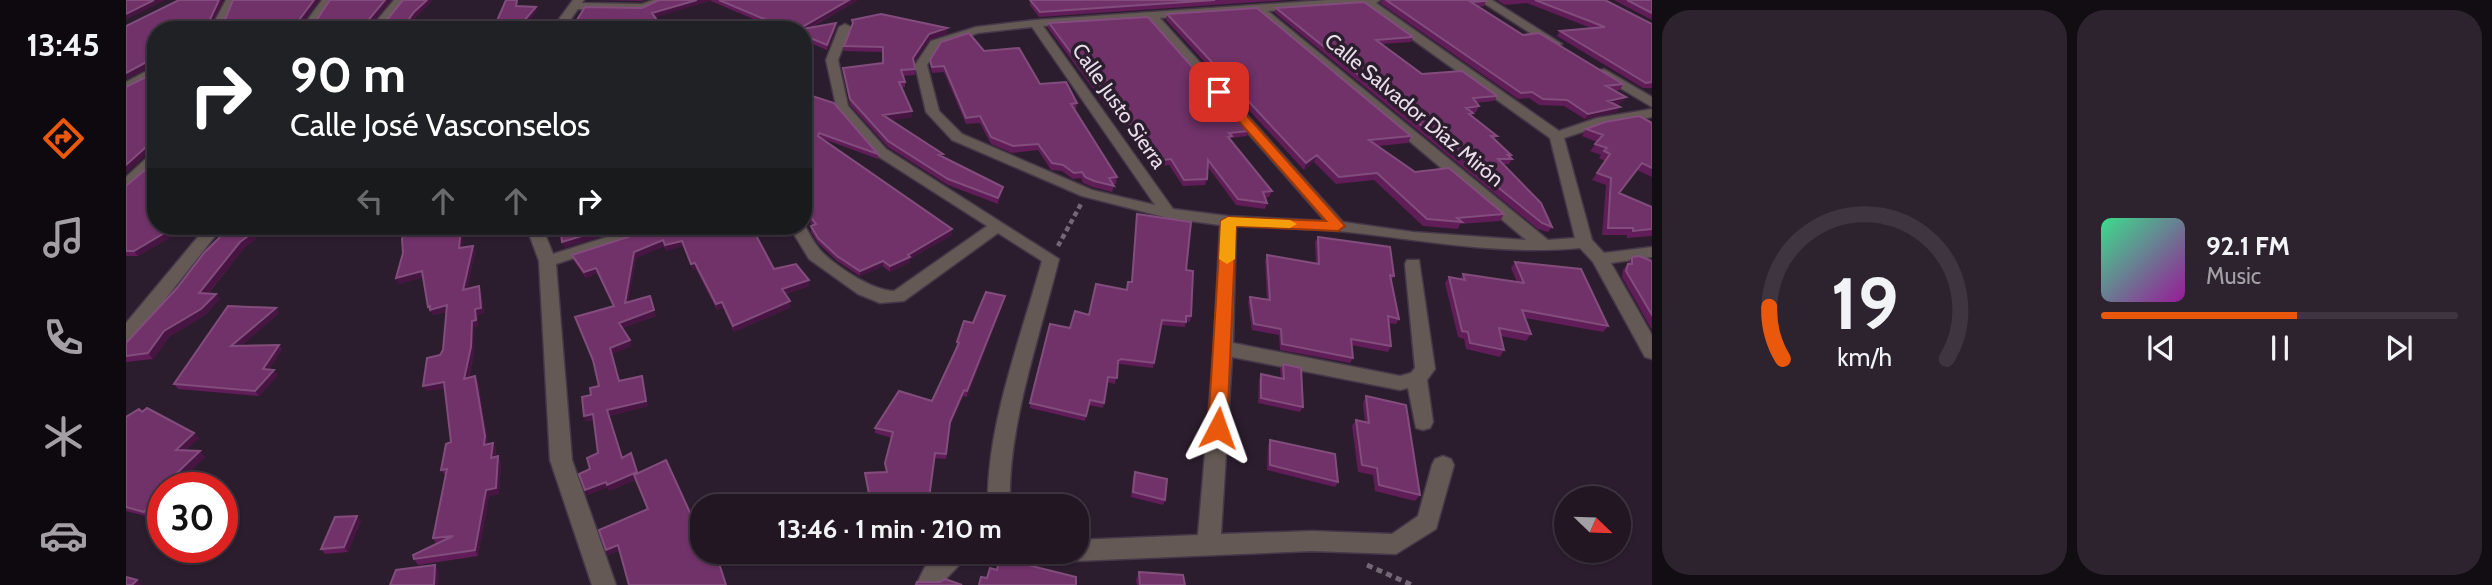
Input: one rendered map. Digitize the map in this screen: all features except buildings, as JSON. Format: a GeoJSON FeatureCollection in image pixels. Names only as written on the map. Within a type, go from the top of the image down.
{"type":"FeatureCollection","features":[{"type":"Feature","properties":{"kind":"street"},"geometry":{"type":"LineString","coordinates":[[220,21],[231,0]]}},
{"type":"Feature","properties":{"kind":"street"},"geometry":{"type":"LineString","coordinates":[[312,21],[327,0]]}},
{"type":"Feature","properties":{"kind":"street"},"geometry":{"type":"LineString","coordinates":[[382,21],[400,0]]}},
{"type":"Feature","properties":{"kind":"street"},"geometry":{"type":"LineString","coordinates":[[563,21],[576,3],[643,7],[664,0]]}},
{"type":"Feature","properties":{"kind":"street"},"geometry":{"type":"LineString","coordinates":[[1375,0],[1035,23],[976,30],[935,44],[921,65],[933,111],[957,137],[1087,193],[1168,213],[1228,221],[1338,226],[1413,237],[1544,246],[1584,242]]}},
{"type":"Feature","properties":{"kind":"street"},"geometry":{"type":"LineString","coordinates":[[1484,0],[1563,48]]}},
{"type":"Feature","properties":{"kind":"street"},"geometry":{"type":"LineString","coordinates":[[1366,1],[1557,135],[1584,242],[1600,259],[1652,352]]}},
{"type":"Feature","properties":{"kind":"street","name":"Calle Salvador Díaz Mirón"},"geometry":{"type":"LineString","coordinates":[[1257,7],[1544,246]]}},
{"type":"Feature","properties":{"kind":"street"},"geometry":{"type":"LineString","coordinates":[[1151,15],[1338,226]]}},
{"type":"Feature","properties":{"kind":"street","name":"Calle Justo Sierra"},"geometry":{"type":"LineString","coordinates":[[1035,23],[1168,213]]}},
{"type":"Feature","properties":{"kind":"street"},"geometry":{"type":"LineString","coordinates":[[845,27],[832,60],[842,107],[881,152],[996,227],[1051,259],[1006,428],[998,477],[999,494]]}},
{"type":"Feature","properties":{"kind":"street"},"geometry":{"type":"LineString","coordinates":[[1596,68],[1652,103]]}},
{"type":"Feature","properties":{"kind":"street"},"geometry":{"type":"LineString","coordinates":[[126,87],[147,75]]}},
{"type":"Feature","properties":{"kind":"street"},"geometry":{"type":"LineString","coordinates":[[1557,135],[1597,122],[1652,113]]}},
{"type":"Feature","properties":{"kind":"street"},"geometry":{"type":"LineString","coordinates":[[126,185],[147,165]]}},
{"type":"Feature","properties":{"kind":"street"},"geometry":{"type":"LineString","coordinates":[[1209,544],[1223,348],[1228,221]]}},
{"type":"Feature","properties":{"kind":"street"},"geometry":{"type":"LineString","coordinates":[[803,235],[815,255],[864,290],[880,297],[898,297],[996,227]]}},
{"type":"Feature","properties":{"kind":"street"},"geometry":{"type":"LineString","coordinates":[[129,324],[207,235]]}},
{"type":"Feature","properties":{"kind":"street"},"geometry":{"type":"LineString","coordinates":[[537,235],[547,261],[561,460],[604,585]]}},
{"type":"Feature","properties":{"kind":"street"},"geometry":{"type":"LineString","coordinates":[[547,261],[629,235]]}},
{"type":"Feature","properties":{"kind":"street"},"geometry":{"type":"LineString","coordinates":[[1600,259],[1652,252]]}},
{"type":"Feature","properties":{"kind":"street"},"geometry":{"type":"LineString","coordinates":[[1223,348],[1400,383],[1417,379],[1425,369],[1413,264]]}},
{"type":"Feature","properties":{"kind":"street"},"geometry":{"type":"LineString","coordinates":[[1417,379],[1423,422]]}},
{"type":"Feature","properties":{"kind":"street"},"geometry":{"type":"LineString","coordinates":[[1089,550],[1312,541],[1396,544],[1429,522],[1443,464]]}},
{"type":"Feature","properties":{"kind":"street"},"geometry":{"type":"LineString","coordinates":[[928,585],[933,575],[944,564]]}},
{"type":"Feature","properties":{"kind":"path"},"geometry":{"type":"LineString","coordinates":[[1051,259],[1087,193]]}},
{"type":"Feature","properties":{"kind":"slow traffic"},"geometry":{"type":"LineString","coordinates":[[1227,259],[1228,221],[1290,224]]}},
{"type":"Feature","properties":{"kind":"route"},"geometry":{"type":"LineString","coordinates":[[1218,428],[1228,221],[1338,226],[1219,92]]}}]}
